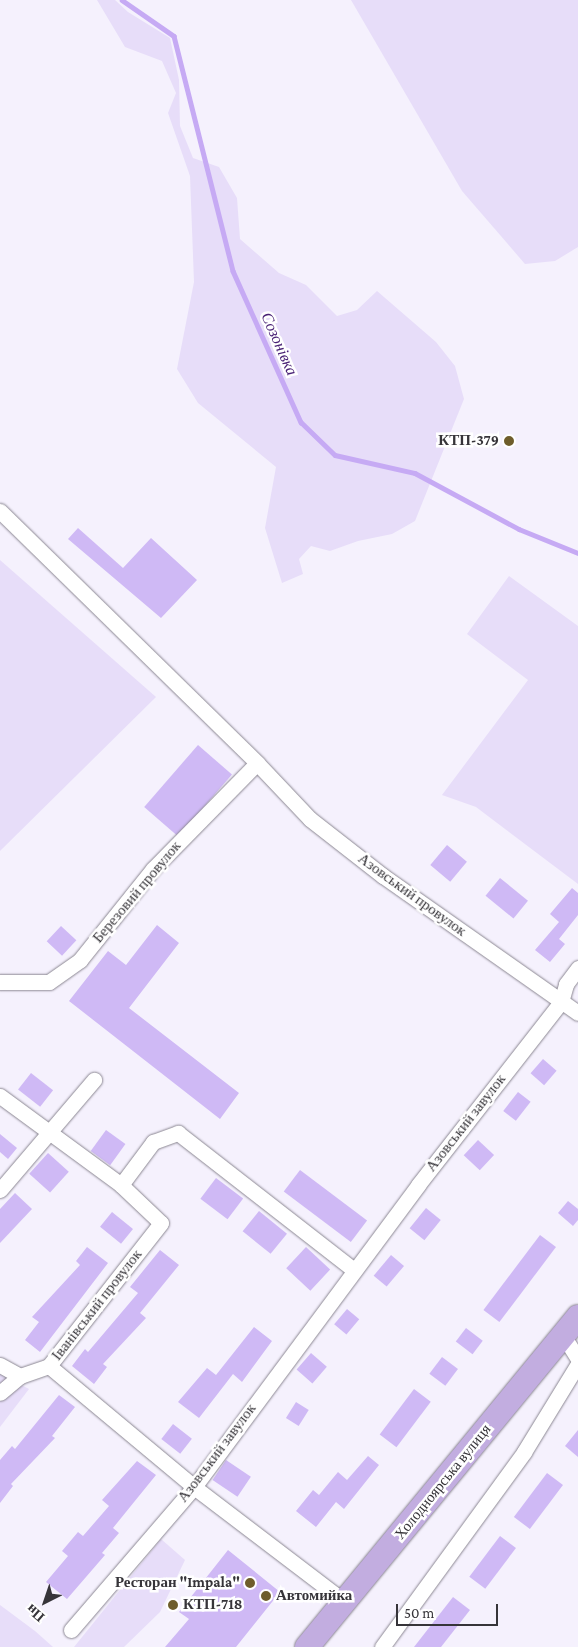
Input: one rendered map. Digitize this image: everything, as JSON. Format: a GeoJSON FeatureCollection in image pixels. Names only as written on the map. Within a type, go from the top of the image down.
{"type":"FeatureCollection","features":[{"type":"Feature","properties":{"kind":"main road","name":"Холодноярська вулиця"},"geometry":{"type":"LineString","coordinates":[[307,1647],[571,1326]]}},
{"type":"Feature","properties":{"kind":"street","name":"Азовський провулок"},"geometry":{"type":"LineString","coordinates":[[0,511],[257,762],[310,819],[383,876],[578,1014]]}},
{"type":"Feature","properties":{"kind":"street","name":"Березовий провулок"},"geometry":{"type":"LineString","coordinates":[[0,982],[49,982],[80,960],[153,869],[257,762]]}},
{"type":"Feature","properties":{"kind":"street","name":"Азовський завулок"},"geometry":{"type":"LineString","coordinates":[[72,1630],[194,1487],[354,1270],[561,1002],[566,984],[578,968]]}},
{"type":"Feature","properties":{"kind":"street"},"geometry":{"type":"LineString","coordinates":[[0,1190],[94,1080]]}},
{"type":"Feature","properties":{"kind":"street"},"geometry":{"type":"LineString","coordinates":[[0,1096],[48,1133],[122,1185],[153,1142],[178,1133],[354,1270]]}},
{"type":"Feature","properties":{"kind":"street","name":"Іванівський провулок"},"geometry":{"type":"LineString","coordinates":[[0,1393],[20,1376],[49,1366],[161,1223],[122,1185]]}},
{"type":"Feature","properties":{"kind":"street"},"geometry":{"type":"LineString","coordinates":[[571,1326],[578,1360]]}},
{"type":"Feature","properties":{"kind":"street"},"geometry":{"type":"LineString","coordinates":[[382,1647],[524,1452],[578,1364]]}},
{"type":"Feature","properties":{"kind":"street"},"geometry":{"type":"LineString","coordinates":[[0,1365],[20,1376]]}},
{"type":"Feature","properties":{"kind":"street"},"geometry":{"type":"LineString","coordinates":[[49,1366],[194,1487],[344,1602]]}},
{"type":"Feature","properties":{"kind":"shaded area"},"geometry":{"type":"Polygon","coordinates":[[[97,0],[115,0],[128,12],[170,38],[179,80],[180,126],[193,158],[219,167],[237,198],[240,239],[279,273],[306,285],[337,316],[357,310],[377,291],[436,342],[455,366],[464,399],[415,521],[392,534],[358,541],[330,551],[311,546],[299,559],[303,574],[282,583],[265,528],[276,467],[198,403],[177,369],[194,282],[190,176],[168,113],[176,93],[162,61],[125,47],[97,0]]]}},
{"type":"Feature","properties":{"kind":"shaded area"},"geometry":{"type":"Polygon","coordinates":[[[351,0],[578,0],[578,247],[555,261],[525,264],[462,191],[351,0]]]}},
{"type":"Feature","properties":{"kind":"shaded area"},"geometry":{"type":"Polygon","coordinates":[[[0,560],[156,697],[0,851],[0,560]]]}},
{"type":"Feature","properties":{"kind":"shaded area"},"geometry":{"type":"Polygon","coordinates":[[[509,576],[578,626],[578,884],[476,807],[442,795],[528,680],[467,634],[509,576]]]}},
{"type":"Feature","properties":{"kind":"shaded area"},"geometry":{"type":"Polygon","coordinates":[[[0,1374],[29,1389],[0,1427],[0,1374]]]}},
{"type":"Feature","properties":{"kind":"shaded area"},"geometry":{"type":"Polygon","coordinates":[[[161,1539],[185,1560],[160,1612],[124,1647],[74,1647],[161,1539]]]}},
{"type":"Feature","properties":{"kind":"shaded area"},"geometry":{"type":"Polygon","coordinates":[[[0,1605],[35,1631],[53,1647],[0,1647],[0,1605]]]}},
{"type":"Feature","properties":{"kind":"building"},"geometry":{"type":"Polygon","coordinates":[[[78,528],[123,568],[151,538],[197,580],[161,618],[68,539],[78,528]]]}},
{"type":"Feature","properties":{"kind":"building"},"geometry":{"type":"Polygon","coordinates":[[[198,745],[232,775],[178,836],[144,807],[198,745]]]}},
{"type":"Feature","properties":{"kind":"building"},"geometry":{"type":"Polygon","coordinates":[[[447,845],[467,862],[450,882],[430,865],[447,845]]]}},
{"type":"Feature","properties":{"kind":"building"},"geometry":{"type":"Polygon","coordinates":[[[500,878],[528,901],[514,919],[486,896],[500,878]]]}},
{"type":"Feature","properties":{"kind":"building"},"geometry":{"type":"Polygon","coordinates":[[[572,888],[578,893],[578,915],[559,939],[565,944],[550,962],[535,950],[559,922],[550,914],[572,888]]]}},
{"type":"Feature","properties":{"kind":"building"},"geometry":{"type":"Polygon","coordinates":[[[157,925],[179,943],[129,1008],[239,1093],[220,1119],[69,1001],[108,951],[126,965],[157,925]]]}},
{"type":"Feature","properties":{"kind":"building"},"geometry":{"type":"Polygon","coordinates":[[[61,926],[76,940],[62,956],[47,941],[61,926]]]}},
{"type":"Feature","properties":{"kind":"building"},"geometry":{"type":"Polygon","coordinates":[[[543,1059],[557,1071],[544,1085],[531,1073],[543,1059]]]}},
{"type":"Feature","properties":{"kind":"building"},"geometry":{"type":"Polygon","coordinates":[[[31,1073],[53,1090],[40,1107],[18,1090],[31,1073]]]}},
{"type":"Feature","properties":{"kind":"building"},"geometry":{"type":"Polygon","coordinates":[[[518,1092],[531,1102],[516,1121],[503,1111],[518,1092]]]}},
{"type":"Feature","properties":{"kind":"building"},"geometry":{"type":"Polygon","coordinates":[[[106,1130],[125,1144],[110,1165],[91,1151],[106,1130]]]}},
{"type":"Feature","properties":{"kind":"building"},"geometry":{"type":"Polygon","coordinates":[[[0,1134],[17,1148],[8,1159],[0,1152],[0,1134]]]}},
{"type":"Feature","properties":{"kind":"building"},"geometry":{"type":"Polygon","coordinates":[[[478,1140],[494,1155],[480,1170],[464,1155],[478,1140]]]}},
{"type":"Feature","properties":{"kind":"building"},"geometry":{"type":"Polygon","coordinates":[[[48,1153],[69,1172],[50,1193],[29,1174],[48,1153]]]}},
{"type":"Feature","properties":{"kind":"building"},"geometry":{"type":"Polygon","coordinates":[[[300,1170],[367,1221],[351,1242],[284,1192],[300,1170]]]}},
{"type":"Feature","properties":{"kind":"building"},"geometry":{"type":"Polygon","coordinates":[[[216,1178],[243,1198],[228,1219],[200,1199],[216,1178]]]}},
{"type":"Feature","properties":{"kind":"building"},"geometry":{"type":"Polygon","coordinates":[[[15,1193],[32,1209],[0,1243],[0,1209],[15,1193]]]}},
{"type":"Feature","properties":{"kind":"building"},"geometry":{"type":"Polygon","coordinates":[[[568,1201],[578,1209],[578,1220],[573,1226],[558,1213],[568,1201]]]}},
{"type":"Feature","properties":{"kind":"building"},"geometry":{"type":"Polygon","coordinates":[[[426,1208],[441,1220],[424,1240],[410,1228],[426,1208]]]}},
{"type":"Feature","properties":{"kind":"building"},"geometry":{"type":"Polygon","coordinates":[[[259,1211],[287,1234],[271,1254],[243,1231],[259,1211]]]}},
{"type":"Feature","properties":{"kind":"building"},"geometry":{"type":"Polygon","coordinates":[[[112,1212],[133,1229],[121,1244],[100,1227],[112,1212]]]}},
{"type":"Feature","properties":{"kind":"building"},"geometry":{"type":"Polygon","coordinates":[[[540,1235],[556,1247],[499,1322],[483,1310],[540,1235]]]}},
{"type":"Feature","properties":{"kind":"building"},"geometry":{"type":"Polygon","coordinates":[[[87,1247],[108,1263],[40,1352],[25,1340],[39,1322],[32,1317],[80,1265],[76,1261],[87,1247]]]}},
{"type":"Feature","properties":{"kind":"building"},"geometry":{"type":"Polygon","coordinates":[[[306,1247],[330,1270],[310,1291],[286,1268],[306,1247]]]}},
{"type":"Feature","properties":{"kind":"building"},"geometry":{"type":"Polygon","coordinates":[[[160,1250],[179,1265],[140,1313],[146,1318],[103,1364],[107,1367],[94,1384],[72,1366],[85,1349],[88,1352],[138,1293],[130,1287],[160,1250]]]}},
{"type":"Feature","properties":{"kind":"building"},"geometry":{"type":"Polygon","coordinates":[[[391,1255],[404,1266],[387,1287],[374,1276],[391,1255]]]}},
{"type":"Feature","properties":{"kind":"building"},"geometry":{"type":"Polygon","coordinates":[[[347,1309],[359,1319],[346,1335],[334,1324],[347,1309]]]}},
{"type":"Feature","properties":{"kind":"building"},"geometry":{"type":"Polygon","coordinates":[[[254,1327],[272,1341],[242,1382],[233,1374],[199,1418],[178,1402],[207,1368],[216,1375],[254,1327]]]}},
{"type":"Feature","properties":{"kind":"building"},"geometry":{"type":"Polygon","coordinates":[[[466,1328],[483,1341],[473,1354],[456,1342],[466,1328]]]}},
{"type":"Feature","properties":{"kind":"building"},"geometry":{"type":"Polygon","coordinates":[[[311,1353],[327,1367],[312,1383],[297,1370],[311,1353]]]}},
{"type":"Feature","properties":{"kind":"building"},"geometry":{"type":"Polygon","coordinates":[[[442,1357],[458,1369],[445,1386],[429,1374],[442,1357]]]}},
{"type":"Feature","properties":{"kind":"building"},"geometry":{"type":"Polygon","coordinates":[[[414,1389],[431,1402],[396,1447],[380,1435],[414,1389]]]}},
{"type":"Feature","properties":{"kind":"building"},"geometry":{"type":"Polygon","coordinates":[[[59,1395],[75,1407],[52,1436],[55,1438],[11,1484],[13,1486],[0,1503],[0,1460],[12,1446],[15,1449],[59,1395]]]}},
{"type":"Feature","properties":{"kind":"building"},"geometry":{"type":"Polygon","coordinates":[[[296,1402],[309,1410],[299,1426],[286,1418],[296,1402]]]}},
{"type":"Feature","properties":{"kind":"building"},"geometry":{"type":"Polygon","coordinates":[[[173,1424],[192,1439],[180,1454],[161,1439],[173,1424]]]}},
{"type":"Feature","properties":{"kind":"building"},"geometry":{"type":"Polygon","coordinates":[[[578,1430],[578,1457],[565,1446],[578,1430]]]}},
{"type":"Feature","properties":{"kind":"building"},"geometry":{"type":"Polygon","coordinates":[[[368,1456],[379,1465],[344,1509],[336,1502],[316,1527],[296,1511],[313,1490],[319,1495],[338,1472],[347,1480],[368,1456]]]}},
{"type":"Feature","properties":{"kind":"building"},"geometry":{"type":"Polygon","coordinates":[[[226,1460],[251,1477],[237,1497],[213,1480],[226,1460]]]}},
{"type":"Feature","properties":{"kind":"building"},"geometry":{"type":"Polygon","coordinates":[[[137,1461],[156,1475],[113,1528],[119,1533],[102,1553],[105,1555],[67,1599],[46,1582],[68,1556],[62,1551],[78,1532],[83,1536],[109,1506],[102,1500],[137,1461]]]}},
{"type":"Feature","properties":{"kind":"building"},"geometry":{"type":"Polygon","coordinates":[[[547,1473],[563,1485],[530,1529],[514,1517],[547,1473]]]}},
{"type":"Feature","properties":{"kind":"building"},"geometry":{"type":"Polygon","coordinates":[[[500,1536],[516,1548],[485,1589],[469,1577],[500,1536]]]}},
{"type":"Feature","properties":{"kind":"building"},"geometry":{"type":"Polygon","coordinates":[[[228,1550],[280,1592],[236,1647],[165,1647],[189,1619],[179,1612],[228,1550]]]}},
{"type":"Feature","properties":{"kind":"building"},"geometry":{"type":"Polygon","coordinates":[[[453,1597],[470,1610],[441,1647],[414,1647],[453,1597]]]}},
{"type":"Feature","properties":{"kind":"waterway","name":"Созонівка"},"geometry":{"type":"LineString","coordinates":[[122,0],[174,36],[233,271],[301,422],[335,455],[415,473],[519,529],[578,553]]}},
{"type":"Feature","properties":{"kind":"place","name":"КТП-379"},"geometry":{"type":"Point","coordinates":[509,441]}},
{"type":"Feature","properties":{"kind":"place","name":"Ресторан \"Impala\""},"geometry":{"type":"Point","coordinates":[250,1583]}},
{"type":"Feature","properties":{"kind":"place","name":"Автомийка"},"geometry":{"type":"Point","coordinates":[266,1596]}},
{"type":"Feature","properties":{"kind":"place","name":"КТП-718"},"geometry":{"type":"Point","coordinates":[173,1605]}}]}
